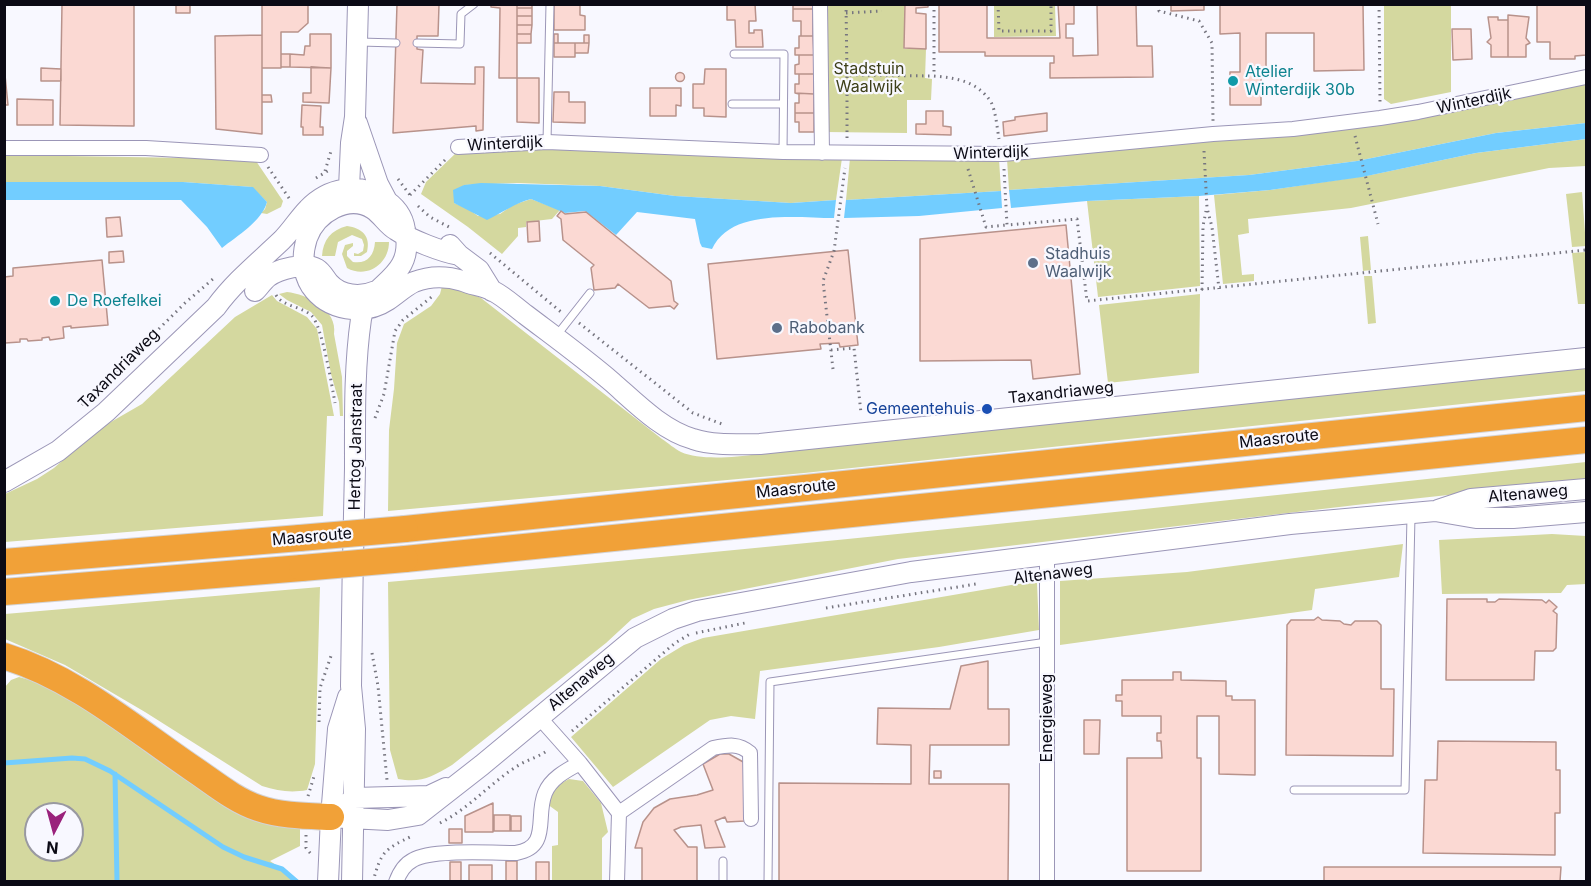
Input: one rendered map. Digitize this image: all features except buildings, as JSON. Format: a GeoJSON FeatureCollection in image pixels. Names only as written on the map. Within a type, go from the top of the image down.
{"type":"FeatureCollection","features":[{"type":"Feature","properties":{"kind":"highway","name":"Maasroute"},"geometry":{"type":"LineString","coordinates":[[4,562],[405,529],[1587,408]]}},
{"type":"Feature","properties":{"kind":"highway","name":"Maasroute"},"geometry":{"type":"LineString","coordinates":[[4,592],[405,559],[1587,440]]}},
{"type":"Feature","properties":{"kind":"highway"},"geometry":{"type":"LineString","coordinates":[[6,660],[44,671],[88,695],[246,803],[278,813],[342,818]]}},
{"type":"Feature","properties":{"kind":"main road"},"geometry":{"type":"LineString","coordinates":[[349,188],[355,117],[358,4]]}},
{"type":"Feature","properties":{"kind":"main road"},"geometry":{"type":"LineString","coordinates":[[334,200],[343,147],[355,117]]}},
{"type":"Feature","properties":{"kind":"main road"},"geometry":{"type":"LineString","coordinates":[[355,117],[378,184],[404,226],[406,247],[401,265],[380,299],[350,309],[336,306],[320,296],[312,286],[304,266],[305,247],[312,228],[334,200],[349,188],[370,191],[387,201]]}},
{"type":"Feature","properties":{"kind":"main road"},"geometry":{"type":"LineString","coordinates":[[334,200],[370,207],[392,228],[404,226]]}},
{"type":"Feature","properties":{"kind":"main road","name":"Taxandriaweg"},"geometry":{"type":"LineString","coordinates":[[4,482],[58,451],[106,412],[216,307],[230,287],[286,236],[297,209],[314,203],[334,200]]}},
{"type":"Feature","properties":{"kind":"main road","name":"Taxandriaweg"},"geometry":{"type":"LineString","coordinates":[[404,226],[444,252],[459,255],[479,270],[492,291]]}},
{"type":"Feature","properties":{"kind":"main road"},"geometry":{"type":"LineString","coordinates":[[304,266],[317,269],[331,285],[344,293],[380,299]]}},
{"type":"Feature","properties":{"kind":"main road","name":"Taxandriaweg"},"geometry":{"type":"LineString","coordinates":[[264,289],[269,276],[304,266]]}},
{"type":"Feature","properties":{"kind":"main road","name":"Taxandriaweg"},"geometry":{"type":"LineString","coordinates":[[380,299],[412,283],[438,277],[456,279],[492,291],[555,337],[664,424],[680,434],[711,444],[760,444],[1587,358]]}},
{"type":"Feature","properties":{"kind":"main road","name":"Taxandriaweg"},"geometry":{"type":"LineString","coordinates":[[216,307],[293,280],[312,286]]}},
{"type":"Feature","properties":{"kind":"main road","name":"Hertog Janstraat"},"geometry":{"type":"LineString","coordinates":[[354,798],[355,729],[351,686],[355,430],[359,352],[371,336],[374,316],[380,299]]}},
{"type":"Feature","properties":{"kind":"main road","name":"Hertog Janstraat"},"geometry":{"type":"LineString","coordinates":[[336,306],[345,320],[348,336],[359,352]]}},
{"type":"Feature","properties":{"kind":"main road","name":"Altenaweg"},"geometry":{"type":"LineString","coordinates":[[1435,512],[1471,499],[1587,489]]}},
{"type":"Feature","properties":{"kind":"main road","name":"Altenaweg"},"geometry":{"type":"LineString","coordinates":[[342,818],[388,820],[418,815],[635,638],[666,622],[697,611],[911,572],[1290,524],[1435,512],[1476,518],[1513,518],[1587,512]]}},
{"type":"Feature","properties":{"kind":"main road","name":"Hertog Janstraat"},"geometry":{"type":"LineString","coordinates":[[342,818],[338,729],[351,686]]}},
{"type":"Feature","properties":{"kind":"main road","name":"Altenaweg"},"geometry":{"type":"LineString","coordinates":[[354,798],[429,796],[462,781]]}},
{"type":"Feature","properties":{"kind":"main road"},"geometry":{"type":"LineString","coordinates":[[328,882],[342,818],[354,798]]}},
{"type":"Feature","properties":{"kind":"main road"},"geometry":{"type":"LineString","coordinates":[[342,818],[352,882]]}},
{"type":"Feature","properties":{"kind":"street"},"geometry":{"type":"LineString","coordinates":[[820,4],[822,153]]}},
{"type":"Feature","properties":{"kind":"street","name":"Winterdijk"},"geometry":{"type":"LineString","coordinates":[[458,147],[547,141],[783,153],[1003,154],[1208,139],[1380,118],[1587,77]]}},
{"type":"Feature","properties":{"kind":"street"},"geometry":{"type":"LineString","coordinates":[[4,147],[146,148],[261,155]]}},
{"type":"Feature","properties":{"kind":"street","name":"Energieweg"},"geometry":{"type":"LineString","coordinates":[[1047,554],[1047,882]]}},
{"type":"Feature","properties":{"kind":"street","name":"Altenaweg"},"geometry":{"type":"LineString","coordinates":[[539,717],[580,763],[619,813]]}},
{"type":"Feature","properties":{"kind":"street"},"geometry":{"type":"LineString","coordinates":[[617,882],[619,813],[713,748],[729,745],[744,747],[750,753],[751,819]]}},
{"type":"Feature","properties":{"kind":"street"},"geometry":{"type":"LineString","coordinates":[[396,882],[398,876],[413,860],[433,854],[529,851],[537,842],[545,792],[552,781],[580,763]]}},
{"type":"Feature","properties":{"kind":"lane"},"geometry":{"type":"LineString","coordinates":[[417,43],[460,44],[461,14],[474,4]]}},
{"type":"Feature","properties":{"kind":"lane"},"geometry":{"type":"LineString","coordinates":[[547,141],[550,4]]}},
{"type":"Feature","properties":{"kind":"lane"},"geometry":{"type":"LineString","coordinates":[[357,42],[396,43]]}},
{"type":"Feature","properties":{"kind":"lane"},"geometry":{"type":"LineString","coordinates":[[734,54],[784,54],[783,153]]}},
{"type":"Feature","properties":{"kind":"lane"},"geometry":{"type":"LineString","coordinates":[[732,104],[783,104]]}},
{"type":"Feature","properties":{"kind":"lane"},"geometry":{"type":"LineString","coordinates":[[555,337],[590,293]]}},
{"type":"Feature","properties":{"kind":"lane"},"geometry":{"type":"LineString","coordinates":[[1294,790],[1405,790],[1411,513]]}},
{"type":"Feature","properties":{"kind":"lane"},"geometry":{"type":"LineString","coordinates":[[768,882],[770,682],[1047,642]]}},
{"type":"Feature","properties":{"kind":"lane"},"geometry":{"type":"LineString","coordinates":[[723,861],[723,882]]}},
{"type":"Feature","properties":{"kind":"path"},"geometry":{"type":"LineString","coordinates":[[833,369],[823,280],[834,251],[847,153],[846,4]]}},
{"type":"Feature","properties":{"kind":"path"},"geometry":{"type":"LineString","coordinates":[[934,4],[934,76]]}},
{"type":"Feature","properties":{"kind":"path"},"geometry":{"type":"LineString","coordinates":[[998,4],[999,31],[1051,30],[1051,4]]}},
{"type":"Feature","properties":{"kind":"path"},"geometry":{"type":"LineString","coordinates":[[1159,4],[1159,11],[1199,21],[1212,43],[1202,290]]}},
{"type":"Feature","properties":{"kind":"path"},"geometry":{"type":"LineString","coordinates":[[1379,4],[1380,118]]}},
{"type":"Feature","properties":{"kind":"path"},"geometry":{"type":"LineString","coordinates":[[846,13],[882,11]]}},
{"type":"Feature","properties":{"kind":"path"},"geometry":{"type":"LineString","coordinates":[[848,75],[934,76],[959,78],[969,82],[992,104],[1003,154]]}},
{"type":"Feature","properties":{"kind":"path"},"geometry":{"type":"LineString","coordinates":[[1358,146],[1378,224]]}},
{"type":"Feature","properties":{"kind":"path","name":"Winterdijk"},"geometry":{"type":"LineString","coordinates":[[410,195],[458,147]]}},
{"type":"Feature","properties":{"kind":"path"},"geometry":{"type":"LineString","coordinates":[[261,155],[297,209]]}},
{"type":"Feature","properties":{"kind":"path"},"geometry":{"type":"LineString","coordinates":[[963,155],[986,227],[1077,219],[1087,301],[1587,250]]}},
{"type":"Feature","properties":{"kind":"path"},"geometry":{"type":"LineString","coordinates":[[394,174],[420,210],[451,228]]}},
{"type":"Feature","properties":{"kind":"path"},"geometry":{"type":"LineString","coordinates":[[1005,188],[1007,225]]}},
{"type":"Feature","properties":{"kind":"path"},"geometry":{"type":"LineString","coordinates":[[1207,208],[1212,227],[1219,289]]}},
{"type":"Feature","properties":{"kind":"path"},"geometry":{"type":"LineString","coordinates":[[489,252],[569,319],[579,323],[693,413],[725,424]]}},
{"type":"Feature","properties":{"kind":"path","name":"Taxandriaweg"},"geometry":{"type":"LineString","coordinates":[[74,413],[185,303],[220,273]]}},
{"type":"Feature","properties":{"kind":"path","name":"Hertog Janstraat"},"geometry":{"type":"LineString","coordinates":[[264,289],[278,299],[308,313],[316,321],[321,334],[336,408]]}},
{"type":"Feature","properties":{"kind":"path"},"geometry":{"type":"LineString","coordinates":[[831,350],[854,348],[861,413]]}},
{"type":"Feature","properties":{"kind":"path"},"geometry":{"type":"LineString","coordinates":[[818,610],[979,584]]}},
{"type":"Feature","properties":{"kind":"path","name":"Altenaweg"},"geometry":{"type":"LineString","coordinates":[[436,825],[456,815],[520,765],[536,758],[560,740],[675,643],[691,634],[749,622]]}},
{"type":"Feature","properties":{"kind":"path"},"geometry":{"type":"LineString","coordinates":[[373,882],[380,859],[388,848],[417,834]]}},
{"type":"Feature","properties":{"kind":"green space","name":"Stadstuin Waalwijk"},"geometry":{"type":"Polygon","coordinates":[[[825,5],[905,5],[904,49],[926,49],[925,78],[932,79],[931,100],[907,100],[907,133],[826,132],[825,5]]]}},
{"type":"Feature","properties":{"kind":"green space"},"geometry":{"type":"Polygon","coordinates":[[[994,5],[1055,5],[1056,36],[994,37],[994,5]]]}},
{"type":"Feature","properties":{"kind":"green space"},"geometry":{"type":"Polygon","coordinates":[[[1384,5],[1451,5],[1451,92],[1391,104],[1384,99],[1384,5]]]}},
{"type":"Feature","properties":{"kind":"green space"},"geometry":{"type":"Polygon","coordinates":[[[1586,82],[1586,123],[1496,133],[1357,161],[1249,175],[1009,190],[1007,159],[1145,144],[1586,82]]]}},
{"type":"Feature","properties":{"kind":"green space"},"geometry":{"type":"Polygon","coordinates":[[[1586,139],[1586,166],[1549,168],[1351,208],[1248,219],[1249,233],[1238,235],[1242,275],[1254,274],[1254,281],[1223,284],[1214,195],[1270,190],[1371,175],[1476,153],[1586,139]]]}},
{"type":"Feature","properties":{"kind":"green space"},"geometry":{"type":"Polygon","coordinates":[[[534,146],[842,158],[836,200],[791,203],[675,196],[600,186],[517,183],[464,185],[454,203],[478,216],[500,214],[513,205],[531,199],[560,210],[552,219],[526,222],[526,227],[518,228],[518,236],[502,254],[421,194],[426,182],[459,150],[534,146]]]}},
{"type":"Feature","properties":{"kind":"green space"},"geometry":{"type":"Polygon","coordinates":[[[5,155],[251,159],[256,161],[283,201],[281,207],[267,214],[261,213],[267,202],[252,187],[183,182],[5,182],[5,155]]]}},
{"type":"Feature","properties":{"kind":"green space"},"geometry":{"type":"Polygon","coordinates":[[[850,158],[999,159],[1001,191],[846,200],[850,158]]]}},
{"type":"Feature","properties":{"kind":"green space"},"geometry":{"type":"Polygon","coordinates":[[[1582,192],[1586,246],[1572,247],[1566,194],[1582,192]]]}},
{"type":"Feature","properties":{"kind":"green space"},"geometry":{"type":"Polygon","coordinates":[[[1199,196],[1200,286],[1098,297],[1087,201],[1199,196]]]}},
{"type":"Feature","properties":{"kind":"green space"},"geometry":{"type":"Polygon","coordinates":[[[347,226],[364,234],[368,241],[367,252],[361,256],[354,256],[354,253],[358,254],[363,251],[364,245],[362,239],[352,235],[338,242],[335,256],[322,256],[329,236],[336,230],[347,226]]]}},
{"type":"Feature","properties":{"kind":"green space"},"geometry":{"type":"Polygon","coordinates":[[[1368,236],[1371,270],[1363,271],[1360,237],[1368,236]]]}},
{"type":"Feature","properties":{"kind":"green space"},"geometry":{"type":"Polygon","coordinates":[[[375,242],[389,242],[388,250],[381,263],[362,272],[347,268],[342,254],[345,245],[353,243],[347,251],[347,256],[353,262],[362,262],[369,258],[375,242]]]}},
{"type":"Feature","properties":{"kind":"green space"},"geometry":{"type":"Polygon","coordinates":[[[1586,252],[1586,304],[1578,304],[1572,253],[1586,252]]]}},
{"type":"Feature","properties":{"kind":"green space"},"geometry":{"type":"Polygon","coordinates":[[[1364,276],[1372,276],[1376,323],[1368,324],[1364,276]]]}},
{"type":"Feature","properties":{"kind":"green space"},"geometry":{"type":"Polygon","coordinates":[[[442,286],[460,289],[481,298],[674,448],[681,452],[706,457],[753,455],[1586,368],[1586,391],[804,473],[388,511],[389,430],[397,343],[404,324],[431,306],[440,294],[442,286]]]}},
{"type":"Feature","properties":{"kind":"green space"},"geometry":{"type":"Polygon","coordinates":[[[287,292],[312,300],[320,305],[331,318],[342,377],[343,416],[340,416],[322,325],[311,312],[279,294],[287,292]]]}},
{"type":"Feature","properties":{"kind":"green space"},"geometry":{"type":"Polygon","coordinates":[[[1200,294],[1199,373],[1108,383],[1099,305],[1200,294]]]}},
{"type":"Feature","properties":{"kind":"green space"},"geometry":{"type":"Polygon","coordinates":[[[272,295],[277,301],[307,317],[317,329],[334,416],[327,416],[323,516],[5,542],[5,494],[54,468],[97,430],[142,404],[235,317],[272,295]]]}},
{"type":"Feature","properties":{"kind":"green space"},"geometry":{"type":"Polygon","coordinates":[[[1586,462],[1586,480],[898,559],[688,600],[654,609],[632,619],[606,643],[452,765],[438,773],[420,779],[398,779],[390,750],[388,582],[688,555],[1586,462]]]}},
{"type":"Feature","properties":{"kind":"green space"},"geometry":{"type":"Polygon","coordinates":[[[1552,534],[1586,536],[1586,584],[1567,585],[1561,593],[1442,594],[1439,540],[1552,534]]]}},
{"type":"Feature","properties":{"kind":"green space"},"geometry":{"type":"Polygon","coordinates":[[[1403,544],[1399,577],[1315,589],[1312,610],[1060,645],[1060,581],[1187,572],[1403,544]]]}},
{"type":"Feature","properties":{"kind":"green space"},"geometry":{"type":"Polygon","coordinates":[[[1037,583],[1039,630],[939,647],[760,671],[755,719],[731,716],[710,720],[613,787],[571,737],[661,659],[684,645],[703,638],[1017,584],[1037,583]]]}},
{"type":"Feature","properties":{"kind":"green space"},"geometry":{"type":"Polygon","coordinates":[[[320,587],[315,764],[307,790],[284,791],[262,786],[145,712],[65,665],[5,639],[5,614],[320,587]]]}},
{"type":"Feature","properties":{"kind":"green space"},"geometry":{"type":"Polygon","coordinates":[[[19,677],[81,702],[300,827],[300,846],[270,861],[300,881],[5,882],[5,687],[11,680],[19,677]]]}},
{"type":"Feature","properties":{"kind":"green space"},"geometry":{"type":"Polygon","coordinates":[[[569,779],[583,781],[601,803],[608,832],[602,838],[602,881],[552,881],[552,846],[558,845],[558,812],[547,804],[555,789],[569,779]]]}},
{"type":"Feature","properties":{"kind":"water"},"geometry":{"type":"Polygon","coordinates":[[[1586,123],[1586,139],[1476,153],[1362,177],[1270,190],[1011,208],[1009,190],[1249,175],[1357,161],[1496,133],[1586,123]]]}},
{"type":"Feature","properties":{"kind":"water"},"geometry":{"type":"Polygon","coordinates":[[[5,182],[183,182],[253,187],[267,202],[255,222],[222,248],[207,227],[181,200],[5,200],[5,182]]]}},
{"type":"Feature","properties":{"kind":"water"},"geometry":{"type":"Polygon","coordinates":[[[481,183],[600,186],[675,196],[791,203],[836,200],[834,218],[784,217],[749,221],[721,236],[712,249],[702,247],[695,219],[637,212],[616,235],[585,211],[565,213],[531,199],[487,220],[454,203],[453,190],[464,185],[481,183]]]}},
{"type":"Feature","properties":{"kind":"water"},"geometry":{"type":"Polygon","coordinates":[[[1001,191],[1002,208],[919,216],[844,218],[846,200],[1001,191]]]}},
{"type":"Feature","properties":{"kind":"waterway"},"geometry":{"type":"LineString","coordinates":[[4,763],[85,759],[110,771],[223,847],[244,857],[282,869],[297,882]]}},
{"type":"Feature","properties":{"kind":"waterway"},"geometry":{"type":"LineString","coordinates":[[115,774],[117,882]]}},
{"type":"Feature","properties":{"kind":"place","name":"Atelier Winterdijk 30b"},"geometry":{"type":"Point","coordinates":[1233,81]}},
{"type":"Feature","properties":{"kind":"place","name":"Stadhuis Waalwijk"},"geometry":{"type":"Point","coordinates":[1033,263]}},
{"type":"Feature","properties":{"kind":"place","name":"De Roefelkei"},"geometry":{"type":"Point","coordinates":[55,301]}},
{"type":"Feature","properties":{"kind":"place","name":"Rabobank"},"geometry":{"type":"Point","coordinates":[777,328]}},
{"type":"Feature","properties":{"kind":"place","name":"Gemeentehuis"},"geometry":{"type":"Point","coordinates":[987,409]}}]}
